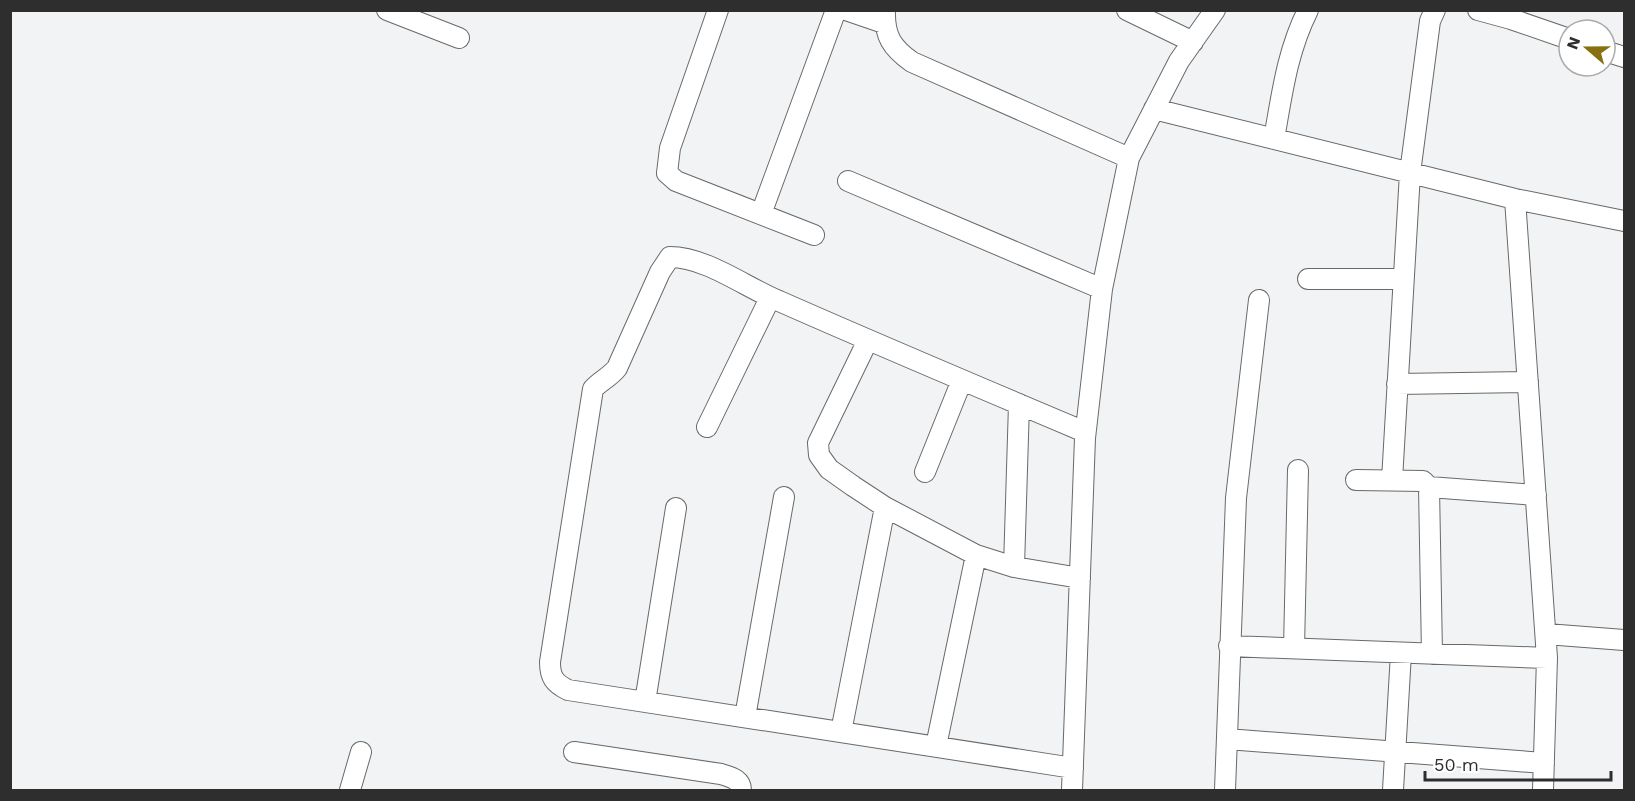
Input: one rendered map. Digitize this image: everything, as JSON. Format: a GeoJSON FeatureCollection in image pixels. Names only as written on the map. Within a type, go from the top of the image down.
{"type":"FeatureCollection","features":[{"type":"Feature","properties":{"kind":"street"},"geometry":{"type":"LineString","coordinates":[[387,10],[459,38]]}},
{"type":"Feature","properties":{"kind":"street"},"geometry":{"type":"LineString","coordinates":[[718,10],[670,148],[667,173],[676,181],[814,235]]}},
{"type":"Feature","properties":{"kind":"street"},"geometry":{"type":"LineString","coordinates":[[761,214],[836,10]]}},
{"type":"Feature","properties":{"kind":"street"},"geometry":{"type":"LineString","coordinates":[[846,10],[884,17],[889,38],[897,52],[912,62],[1129,158]]}},
{"type":"Feature","properties":{"kind":"street"},"geometry":{"type":"LineString","coordinates":[[1127,10],[1193,42]]}},
{"type":"Feature","properties":{"kind":"street"},"geometry":{"type":"LineString","coordinates":[[1072,790],[1085,432],[1102,289],[1129,158],[1179,61],[1215,10]]}},
{"type":"Feature","properties":{"kind":"street"},"geometry":{"type":"LineString","coordinates":[[1274,139],[1288,57],[1308,10]]}},
{"type":"Feature","properties":{"kind":"street"},"geometry":{"type":"LineString","coordinates":[[1392,480],[1410,173],[1430,21],[1435,10]]}},
{"type":"Feature","properties":{"kind":"street"},"geometry":{"type":"LineString","coordinates":[[1478,10],[1512,15],[1557,34]]}},
{"type":"Feature","properties":{"kind":"street"},"geometry":{"type":"LineString","coordinates":[[1154,109],[1515,199],[1624,221]]}},
{"type":"Feature","properties":{"kind":"street"},"geometry":{"type":"LineString","coordinates":[[848,181],[1102,289]]}},
{"type":"Feature","properties":{"kind":"street"},"geometry":{"type":"LineString","coordinates":[[1515,199],[1546,634],[1544,790]]}},
{"type":"Feature","properties":{"kind":"street"},"geometry":{"type":"LineString","coordinates":[[1073,768],[568,690],[557,684],[550,674],[550,662],[593,389],[616,369],[660,272],[670,257],[683,257],[697,261],[770,298],[1085,432]]}},
{"type":"Feature","properties":{"kind":"street"},"geometry":{"type":"LineString","coordinates":[[1308,279],[1403,279]]}},
{"type":"Feature","properties":{"kind":"street"},"geometry":{"type":"LineString","coordinates":[[707,427],[770,298]]}},
{"type":"Feature","properties":{"kind":"street"},"geometry":{"type":"LineString","coordinates":[[1225,790],[1236,498],[1259,300]]}},
{"type":"Feature","properties":{"kind":"street"},"geometry":{"type":"LineString","coordinates":[[868,340],[818,443],[819,455],[829,469],[885,507],[976,555],[1014,567],[1080,578]]}},
{"type":"Feature","properties":{"kind":"street"},"geometry":{"type":"LineString","coordinates":[[925,472],[962,380]]}},
{"type":"Feature","properties":{"kind":"street"},"geometry":{"type":"LineString","coordinates":[[1397,384],[1528,382]]}},
{"type":"Feature","properties":{"kind":"street"},"geometry":{"type":"LineString","coordinates":[[1014,567],[1019,404]]}},
{"type":"Feature","properties":{"kind":"street"},"geometry":{"type":"LineString","coordinates":[[1294,648],[1298,470]]}},
{"type":"Feature","properties":{"kind":"street"},"geometry":{"type":"LineString","coordinates":[[1356,480],[1423,481],[1429,487],[1536,495]]}},
{"type":"Feature","properties":{"kind":"street"},"geometry":{"type":"LineString","coordinates":[[1429,487],[1432,654]]}},
{"type":"Feature","properties":{"kind":"street"},"geometry":{"type":"LineString","coordinates":[[745,717],[784,497]]}},
{"type":"Feature","properties":{"kind":"street"},"geometry":{"type":"LineString","coordinates":[[841,732],[885,507]]}},
{"type":"Feature","properties":{"kind":"street"},"geometry":{"type":"LineString","coordinates":[[645,702],[676,508]]}},
{"type":"Feature","properties":{"kind":"street"},"geometry":{"type":"LineString","coordinates":[[936,746],[976,555]]}},
{"type":"Feature","properties":{"kind":"street"},"geometry":{"type":"LineString","coordinates":[[1546,634],[1624,640]]}},
{"type":"Feature","properties":{"kind":"street"},"geometry":{"type":"LineString","coordinates":[[1229,646],[1547,658]]}},
{"type":"Feature","properties":{"kind":"street"},"geometry":{"type":"LineString","coordinates":[[1393,790],[1401,653]]}},
{"type":"Feature","properties":{"kind":"street"},"geometry":{"type":"LineString","coordinates":[[1227,740],[1544,763]]}},
{"type":"Feature","properties":{"kind":"street"},"geometry":{"type":"LineString","coordinates":[[350,790],[361,752]]}},
{"type":"Feature","properties":{"kind":"street"},"geometry":{"type":"LineString","coordinates":[[574,752],[721,774],[735,779],[741,786],[741,790]]}}]}
